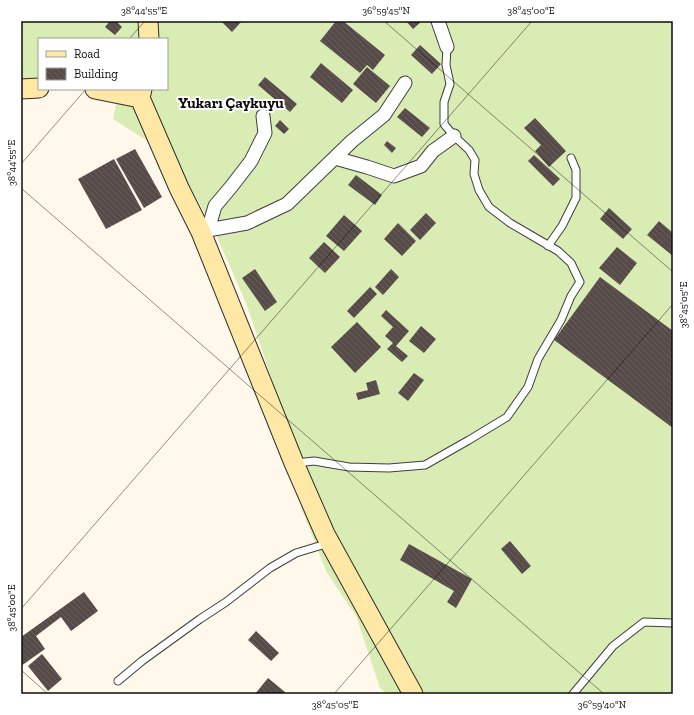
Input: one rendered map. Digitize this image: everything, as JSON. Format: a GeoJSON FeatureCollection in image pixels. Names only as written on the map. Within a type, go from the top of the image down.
{"type":"FeatureCollection","features":[{"type":"Feature","properties":{"kind":"street"},"geometry":{"type":"LineString","coordinates":[[148,21],[148,38]]}},
{"type":"Feature","properties":{"kind":"street"},"geometry":{"type":"LineString","coordinates":[[438,21],[447,47]]}},
{"type":"Feature","properties":{"kind":"street"},"geometry":{"type":"LineString","coordinates":[[204,231],[247,223],[287,204],[352,141],[384,115],[406,83]]}},
{"type":"Feature","properties":{"kind":"street"},"geometry":{"type":"LineString","coordinates":[[21,89],[38,88]]}},
{"type":"Feature","properties":{"kind":"street"},"geometry":{"type":"LineString","coordinates":[[104,90],[141,94],[180,188],[204,231],[294,463],[325,534],[331,542],[413,694]]}},
{"type":"Feature","properties":{"kind":"street"},"geometry":{"type":"LineString","coordinates":[[204,231],[215,206],[251,161],[265,133],[264,116]]}},
{"type":"Feature","properties":{"kind":"street"},"geometry":{"type":"LineString","coordinates":[[335,158],[394,176],[421,166],[433,152],[454,136]]}},
{"type":"Feature","properties":{"kind":"lane"},"geometry":{"type":"LineString","coordinates":[[294,463],[314,461],[349,467],[389,468],[425,465],[507,417],[528,387],[538,359],[561,320],[571,296],[580,282],[571,263],[558,251],[510,223],[489,207],[479,190],[474,174],[474,160],[469,150],[444,124],[444,102],[450,84],[446,65],[447,47]]}},
{"type":"Feature","properties":{"kind":"lane"},"geometry":{"type":"LineString","coordinates":[[548,246],[562,226],[576,198],[576,170],[571,158]]}},
{"type":"Feature","properties":{"kind":"lane"},"geometry":{"type":"LineString","coordinates":[[118,681],[142,661],[226,602],[270,568],[296,553],[331,542]]}},
{"type":"Feature","properties":{"kind":"lane"},"geometry":{"type":"LineString","coordinates":[[573,694],[613,646],[644,622],[673,623]]}},
{"type":"Feature","properties":{"kind":"green space"},"geometry":{"type":"Polygon","coordinates":[[[21,21],[673,21],[673,694],[387,694],[380,688],[356,616],[327,573],[302,510],[285,418],[246,303],[214,230],[174,158],[113,119],[119,90],[168,90],[168,38],[38,38],[38,81],[21,78],[21,21]]]}},
{"type":"Feature","properties":{"kind":"building"},"geometry":{"type":"Polygon","coordinates":[[[110,21],[116,21],[122,27],[115,35],[105,27],[110,21]]]}},
{"type":"Feature","properties":{"kind":"building"},"geometry":{"type":"Polygon","coordinates":[[[221,21],[242,21],[232,32],[221,21]]]}},
{"type":"Feature","properties":{"kind":"building"},"geometry":{"type":"Polygon","coordinates":[[[336,21],[343,21],[385,55],[373,70],[367,65],[360,73],[320,41],[336,21]]]}},
{"type":"Feature","properties":{"kind":"building"},"geometry":{"type":"Polygon","coordinates":[[[406,21],[422,21],[413,29],[406,21]]]}},
{"type":"Feature","properties":{"kind":"building"},"geometry":{"type":"Polygon","coordinates":[[[420,45],[441,64],[432,74],[411,55],[420,45]]]}},
{"type":"Feature","properties":{"kind":"building"},"geometry":{"type":"Polygon","coordinates":[[[321,63],[353,90],[342,103],[310,77],[321,63]]]}},
{"type":"Feature","properties":{"kind":"building"},"geometry":{"type":"Polygon","coordinates":[[[367,67],[390,86],[376,103],[353,84],[367,67]]]}},
{"type":"Feature","properties":{"kind":"building"},"geometry":{"type":"Polygon","coordinates":[[[265,77],[297,104],[290,112],[258,85],[265,77]]]}},
{"type":"Feature","properties":{"kind":"building"},"geometry":{"type":"Polygon","coordinates":[[[405,108],[430,128],[422,137],[397,117],[405,108]]]}},
{"type":"Feature","properties":{"kind":"building"},"geometry":{"type":"Polygon","coordinates":[[[535,118],[566,151],[549,167],[535,151],[541,145],[524,128],[535,118]]]}},
{"type":"Feature","properties":{"kind":"building"},"geometry":{"type":"Polygon","coordinates":[[[280,120],[289,129],[284,134],[275,126],[280,120]]]}},
{"type":"Feature","properties":{"kind":"building"},"geometry":{"type":"Polygon","coordinates":[[[387,141],[396,148],[392,153],[384,145],[387,141]]]}},
{"type":"Feature","properties":{"kind":"building"},"geometry":{"type":"Polygon","coordinates":[[[135,149],[162,197],[144,208],[116,159],[135,149]]]}},
{"type":"Feature","properties":{"kind":"building"},"geometry":{"type":"Polygon","coordinates":[[[534,155],[560,179],[553,186],[528,161],[534,155]]]}},
{"type":"Feature","properties":{"kind":"building"},"geometry":{"type":"Polygon","coordinates":[[[114,159],[142,210],[106,229],[78,179],[114,159]]]}},
{"type":"Feature","properties":{"kind":"building"},"geometry":{"type":"Polygon","coordinates":[[[356,175],[382,195],[375,205],[348,185],[356,175]]]}},
{"type":"Feature","properties":{"kind":"building"},"geometry":{"type":"Polygon","coordinates":[[[609,208],[632,229],[623,239],[600,219],[609,208]]]}},
{"type":"Feature","properties":{"kind":"building"},"geometry":{"type":"Polygon","coordinates":[[[426,213],[436,223],[420,240],[410,230],[426,213]]]}},
{"type":"Feature","properties":{"kind":"building"},"geometry":{"type":"Polygon","coordinates":[[[344,215],[362,231],[344,251],[326,236],[344,215]]]}},
{"type":"Feature","properties":{"kind":"building"},"geometry":{"type":"Polygon","coordinates":[[[659,221],[673,233],[673,256],[647,235],[659,221]]]}},
{"type":"Feature","properties":{"kind":"building"},"geometry":{"type":"Polygon","coordinates":[[[398,223],[416,241],[402,256],[384,239],[398,223]]]}},
{"type":"Feature","properties":{"kind":"building"},"geometry":{"type":"Polygon","coordinates":[[[324,242],[340,257],[325,273],[309,258],[324,242]]]}},
{"type":"Feature","properties":{"kind":"building"},"geometry":{"type":"Polygon","coordinates":[[[617,247],[637,263],[620,285],[599,268],[617,247]]]}},
{"type":"Feature","properties":{"kind":"building"},"geometry":{"type":"Polygon","coordinates":[[[255,269],[277,302],[265,311],[242,278],[255,269]]]}},
{"type":"Feature","properties":{"kind":"building"},"geometry":{"type":"Polygon","coordinates":[[[391,269],[399,277],[383,295],[375,287],[391,269]]]}},
{"type":"Feature","properties":{"kind":"building"},"geometry":{"type":"Polygon","coordinates":[[[600,277],[673,331],[673,428],[554,340],[600,277]]]}},
{"type":"Feature","properties":{"kind":"building"},"geometry":{"type":"Polygon","coordinates":[[[370,287],[377,294],[354,318],[347,311],[370,287]]]}},
{"type":"Feature","properties":{"kind":"building"},"geometry":{"type":"Polygon","coordinates":[[[386,310],[409,331],[396,346],[408,356],[402,362],[387,349],[393,343],[385,336],[393,327],[381,316],[386,310]]]}},
{"type":"Feature","properties":{"kind":"building"},"geometry":{"type":"Polygon","coordinates":[[[357,322],[381,347],[355,373],[331,347],[357,322]]]}},
{"type":"Feature","properties":{"kind":"building"},"geometry":{"type":"Polygon","coordinates":[[[421,326],[436,339],[424,353],[409,341],[421,326]]]}},
{"type":"Feature","properties":{"kind":"building"},"geometry":{"type":"Polygon","coordinates":[[[414,373],[424,380],[408,401],[398,393],[414,373]]]}},
{"type":"Feature","properties":{"kind":"building"},"geometry":{"type":"Polygon","coordinates":[[[376,380],[380,394],[358,400],[356,393],[368,390],[366,383],[376,380]]]}},
{"type":"Feature","properties":{"kind":"building"},"geometry":{"type":"Polygon","coordinates":[[[510,541],[531,566],[522,574],[501,549],[510,541]]]}},
{"type":"Feature","properties":{"kind":"building"},"geometry":{"type":"Polygon","coordinates":[[[409,544],[472,579],[456,608],[447,602],[454,591],[400,560],[409,544]]]}},
{"type":"Feature","properties":{"kind":"building"},"geometry":{"type":"Polygon","coordinates":[[[84,592],[98,611],[71,631],[61,617],[36,636],[45,649],[21,666],[21,637],[84,592]]]}},
{"type":"Feature","properties":{"kind":"building"},"geometry":{"type":"Polygon","coordinates":[[[256,631],[279,653],[271,661],[248,640],[256,631]]]}},
{"type":"Feature","properties":{"kind":"building"},"geometry":{"type":"Polygon","coordinates":[[[42,654],[62,679],[48,691],[28,666],[42,654]]]}},
{"type":"Feature","properties":{"kind":"building"},"geometry":{"type":"Polygon","coordinates":[[[268,678],[285,692],[283,694],[255,694],[268,678]]]}},
{"type":"Feature","properties":{"kind":"district","name":"Yukarı Çaykuyu"},"geometry":{"type":"Point","coordinates":[231,103]}}]}
